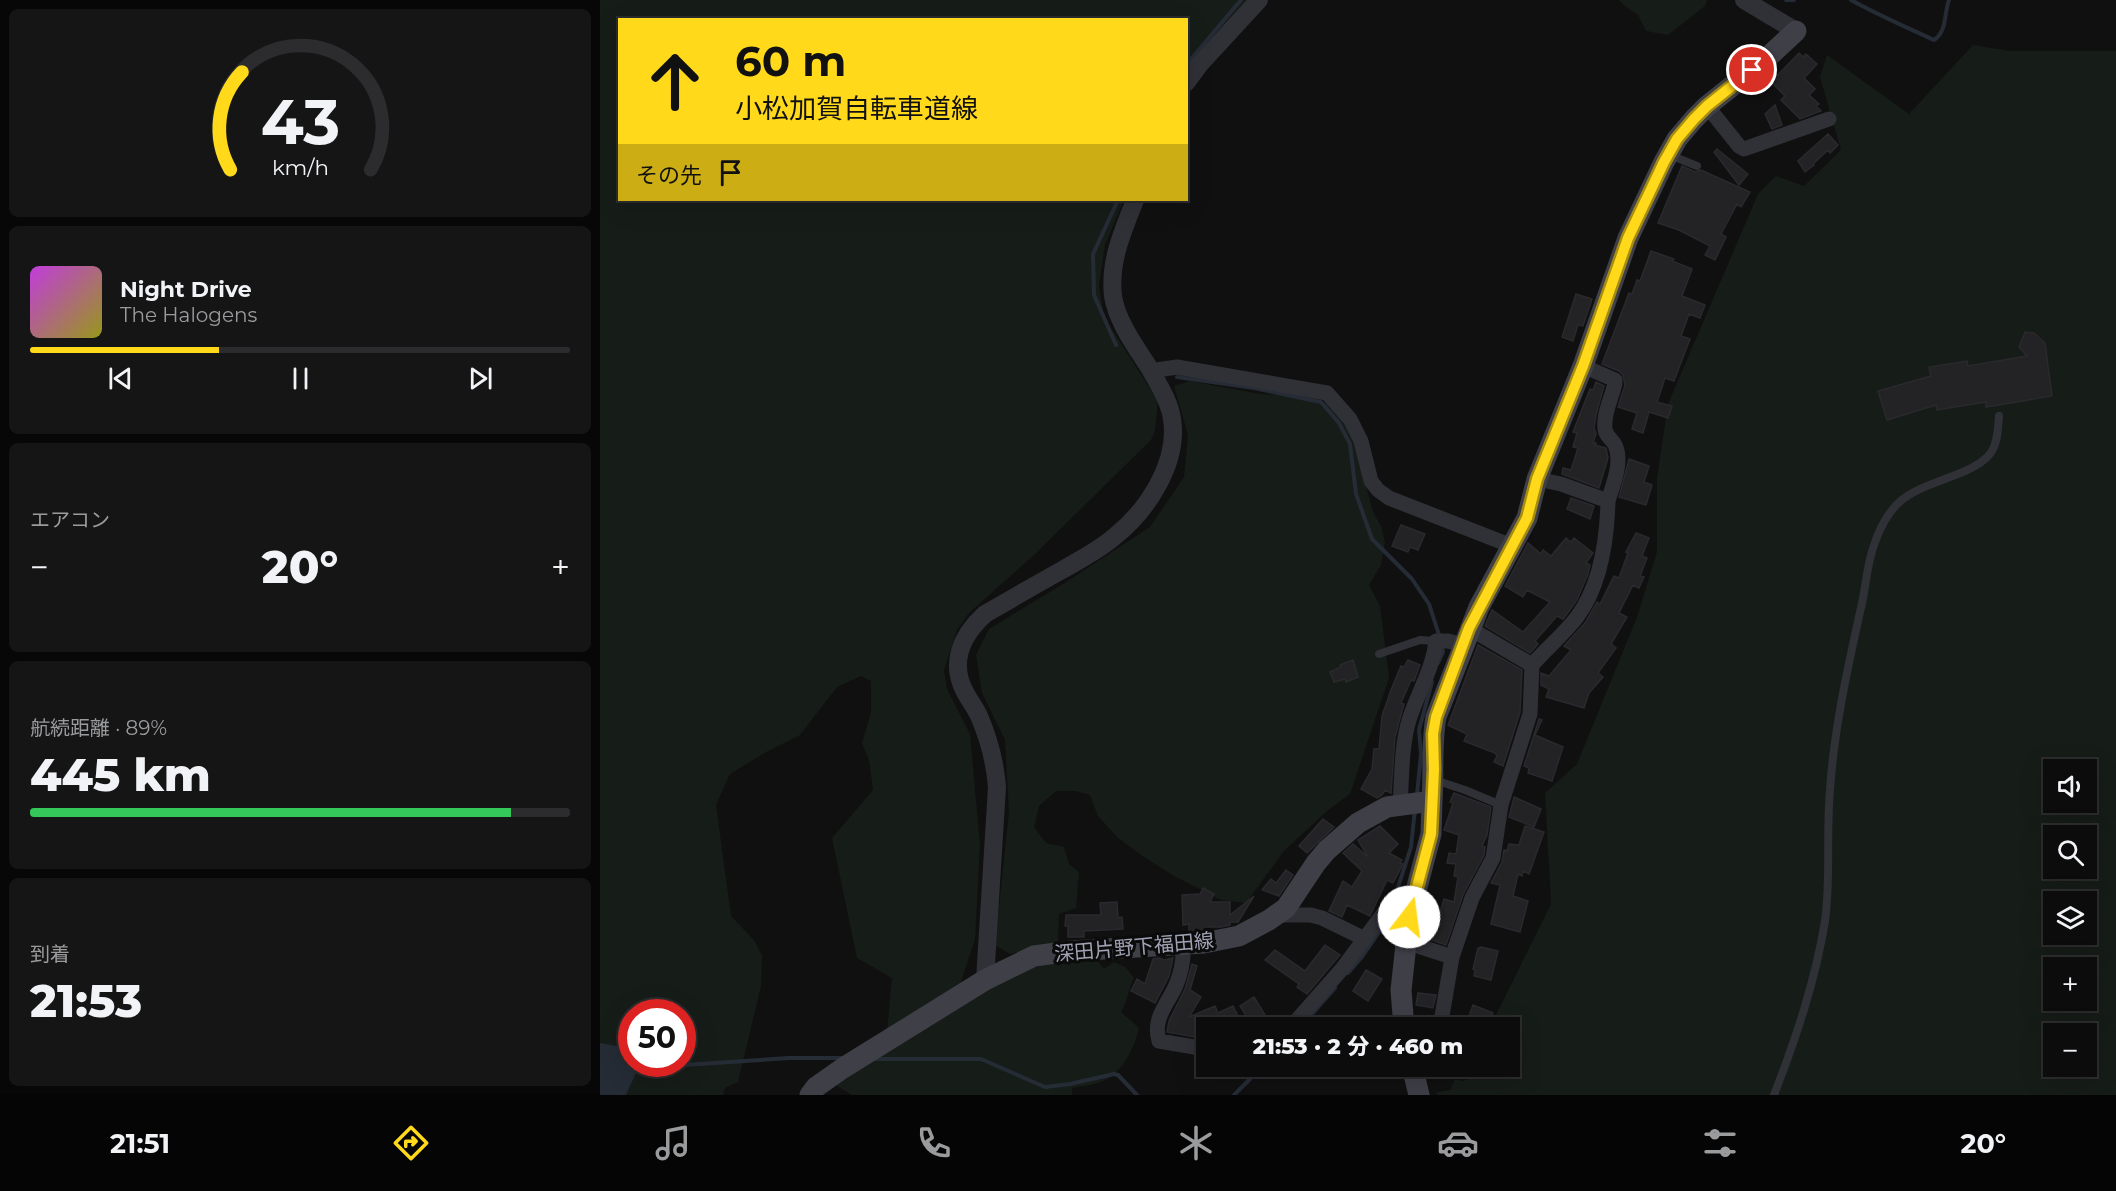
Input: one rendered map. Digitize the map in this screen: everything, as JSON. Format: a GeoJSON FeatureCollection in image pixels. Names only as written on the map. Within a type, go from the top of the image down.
{"type":"FeatureCollection","features":[{"type":"Feature","properties":{"kind":"main road"},"geometry":{"type":"LineString","coordinates":[[1403,1017],[1401,990],[1409,917],[1431,834],[1433,734],[1436,717],[1466,636],[1527,518],[1537,479],[1583,366],[1628,238],[1668,154],[1677,139],[1707,106],[1766,59],[1796,31]]}},
{"type":"Feature","properties":{"kind":"main road","name":"深田片野下福田線"},"geometry":{"type":"LineString","coordinates":[[810,1095],[816,1087],[843,1068],[985,980],[1034,956],[1071,951],[1204,943],[1239,936],[1286,909],[1317,863],[1343,835],[1371,814],[1387,807],[1400,806],[1433,791]]}},
{"type":"Feature","properties":{"kind":"main road"},"geometry":{"type":"LineString","coordinates":[[1417,1077],[1419,1095]]}},
{"type":"Feature","properties":{"kind":"street"},"geometry":{"type":"LineString","coordinates":[[1188,80],[1259,0]]}},
{"type":"Feature","properties":{"kind":"street"},"geometry":{"type":"LineString","coordinates":[[1744,0],[1796,31]]}},
{"type":"Feature","properties":{"kind":"street"},"geometry":{"type":"LineString","coordinates":[[1707,106],[1739,146],[1744,149],[1829,119]]}},
{"type":"Feature","properties":{"kind":"street"},"geometry":{"type":"LineString","coordinates":[[985,980],[997,787],[996,766],[978,713],[965,693],[960,680],[958,666],[961,649],[965,636],[985,614],[1115,537],[1142,509],[1160,480],[1170,456],[1172,419],[1164,396],[1122,321],[1114,298],[1112,276],[1115,252],[1135,201]]}},
{"type":"Feature","properties":{"kind":"street"},"geometry":{"type":"LineString","coordinates":[[1442,1017],[1452,957],[1479,881],[1493,858],[1501,805],[1530,714],[1532,665],[1577,616],[1593,589],[1600,564],[1608,501],[1616,473],[1616,446],[1607,436],[1605,425],[1610,397],[1616,383],[1615,380],[1583,366]]}},
{"type":"Feature","properties":{"kind":"street"},"geometry":{"type":"LineString","coordinates":[[1150,371],[1177,368],[1327,393],[1350,419],[1361,441],[1371,482],[1378,490],[1389,498],[1512,546]]}},
{"type":"Feature","properties":{"kind":"street"},"geometry":{"type":"LineString","coordinates":[[1537,479],[1561,484],[1608,501]]}},
{"type":"Feature","properties":{"kind":"street"},"geometry":{"type":"LineString","coordinates":[[1400,806],[1409,718],[1434,656],[1436,641],[1448,641],[1466,636],[1532,665]]}},
{"type":"Feature","properties":{"kind":"street"},"geometry":{"type":"LineString","coordinates":[[1300,1017],[1342,969],[1386,910],[1409,917]]}},
{"type":"Feature","properties":{"kind":"street"},"geometry":{"type":"LineString","coordinates":[[1277,915],[1311,915],[1322,918],[1365,939]]}},
{"type":"Feature","properties":{"kind":"street"},"geometry":{"type":"LineString","coordinates":[[1406,942],[1452,957]]}},
{"type":"Feature","properties":{"kind":"street"},"geometry":{"type":"LineString","coordinates":[[1184,944],[1181,971],[1176,986],[1156,1024],[1157,1034],[1159,1041],[1196,1047]]}},
{"type":"Feature","properties":{"kind":"lane"},"geometry":{"type":"LineString","coordinates":[[1668,154],[1697,166]]}},
{"type":"Feature","properties":{"kind":"lane"},"geometry":{"type":"LineString","coordinates":[[1774,1095],[1798,1034],[1814,975],[1825,920],[1830,789],[1838,719],[1870,556],[1882,526],[1896,504],[1923,486],[1972,468],[1986,459],[1996,443],[1999,416]]}},
{"type":"Feature","properties":{"kind":"lane"},"geometry":{"type":"LineString","coordinates":[[1379,654],[1420,640],[1436,641]]}},
{"type":"Feature","properties":{"kind":"lane"},"geometry":{"type":"LineString","coordinates":[[1433,791],[1465,790],[1501,805]]}},
{"type":"Feature","properties":{"kind":"shaded area"},"geometry":{"type":"Polygon","coordinates":[[[600,0],[1248,0],[1188,69],[1188,18],[618,18],[618,201],[1124,201],[1105,245],[1099,286],[1104,317],[1158,401],[1155,431],[1151,440],[1035,554],[969,613],[957,630],[944,670],[947,689],[970,734],[980,844],[975,939],[960,985],[887,1032],[892,978],[857,958],[832,838],[873,790],[869,760],[862,743],[871,713],[871,681],[861,676],[837,687],[800,735],[730,774],[716,805],[731,916],[754,940],[762,956],[761,986],[738,1082],[725,1088],[723,1095],[615,1095],[600,1053],[600,0]]]}},
{"type":"Feature","properties":{"kind":"shaded area"},"geometry":{"type":"Polygon","coordinates":[[[1619,0],[1707,0],[1705,6],[1668,35],[1646,31],[1638,15],[1619,0]]]}},
{"type":"Feature","properties":{"kind":"shaded area"},"geometry":{"type":"Polygon","coordinates":[[[1973,45],[2010,51],[2116,51],[2116,1095],[1437,1095],[1437,1092],[1450,1090],[1455,1079],[1462,1081],[1475,1077],[1520,1077],[1520,1017],[1495,1017],[1551,904],[1545,793],[1577,764],[1637,617],[1657,552],[1657,478],[1668,404],[1758,194],[1776,176],[1804,186],[1841,150],[1820,77],[1827,55],[1909,114],[1973,45]]]}},
{"type":"Feature","properties":{"kind":"shaded area"},"geometry":{"type":"Polygon","coordinates":[[[1190,381],[1260,394],[1310,397],[1328,404],[1344,421],[1354,441],[1373,512],[1381,526],[1385,542],[1381,565],[1369,585],[1380,606],[1389,678],[1350,794],[1327,811],[1284,851],[1246,903],[1221,900],[1174,876],[1144,857],[1118,838],[1098,816],[1090,795],[1075,791],[1056,791],[1039,806],[1034,827],[1046,843],[1064,847],[1069,864],[1079,872],[1076,908],[1059,914],[1058,943],[1010,954],[995,945],[1009,812],[1005,740],[982,693],[976,655],[989,629],[1150,527],[1184,477],[1188,435],[1174,386],[1190,381]]]}},
{"type":"Feature","properties":{"kind":"shaded area"},"geometry":{"type":"Polygon","coordinates":[[[1094,956],[1104,969],[1114,962],[1125,967],[1134,978],[1121,1012],[1139,1028],[1135,1043],[1123,1065],[1105,1080],[1072,1088],[1072,1095],[852,1095],[837,1086],[838,1080],[1006,979],[1058,958],[1094,956]]]}},
{"type":"Feature","properties":{"kind":"shaded area"},"geometry":{"type":"Polygon","coordinates":[[[600,1043],[618,1046],[618,1077],[634,1077],[626,1095],[600,1095],[600,1043]]]}},
{"type":"Feature","properties":{"kind":"building"},"geometry":{"type":"Polygon","coordinates":[[[1799,53],[1803,57],[1806,54],[1817,64],[1804,78],[1815,89],[1809,95],[1819,104],[1816,106],[1821,111],[1800,119],[1781,100],[1785,96],[1771,82],[1799,53]]]}},
{"type":"Feature","properties":{"kind":"building"},"geometry":{"type":"Polygon","coordinates":[[[1775,105],[1782,125],[1772,129],[1765,114],[1775,105]]]}},
{"type":"Feature","properties":{"kind":"building"},"geometry":{"type":"Polygon","coordinates":[[[1828,134],[1838,145],[1830,153],[1828,150],[1805,172],[1798,161],[1828,134]]]}},
{"type":"Feature","properties":{"kind":"building"},"geometry":{"type":"Polygon","coordinates":[[[1717,149],[1748,174],[1739,185],[1714,152],[1717,149]]]}},
{"type":"Feature","properties":{"kind":"building"},"geometry":{"type":"Polygon","coordinates":[[[1682,166],[1695,172],[1701,170],[1750,192],[1741,207],[1737,204],[1721,234],[1726,237],[1715,260],[1705,255],[1710,246],[1679,230],[1658,223],[1682,166]]]}},
{"type":"Feature","properties":{"kind":"building"},"geometry":{"type":"Polygon","coordinates":[[[1651,251],[1674,259],[1672,261],[1692,269],[1682,296],[1705,305],[1700,318],[1689,314],[1681,336],[1690,339],[1674,381],[1665,378],[1657,402],[1672,406],[1668,418],[1649,412],[1643,433],[1632,429],[1637,413],[1618,407],[1625,385],[1623,375],[1602,364],[1629,293],[1632,294],[1637,280],[1640,281],[1651,251]]]}},
{"type":"Feature","properties":{"kind":"building"},"geometry":{"type":"Polygon","coordinates":[[[1576,294],[1592,299],[1583,326],[1578,325],[1573,341],[1562,337],[1576,294]]]}},
{"type":"Feature","properties":{"kind":"building"},"geometry":{"type":"Polygon","coordinates":[[[2025,332],[2034,333],[2045,343],[2052,396],[1986,407],[1986,402],[1937,410],[1936,405],[1887,420],[1878,391],[1931,376],[1929,367],[1967,361],[1968,366],[2027,356],[2019,347],[2025,332]]]}},
{"type":"Feature","properties":{"kind":"building"},"geometry":{"type":"Polygon","coordinates":[[[1596,382],[1604,386],[1596,415],[1594,428],[1596,434],[1593,443],[1606,448],[1608,458],[1599,488],[1562,474],[1563,468],[1571,470],[1578,448],[1573,447],[1577,433],[1573,432],[1590,389],[1593,390],[1596,382]]]}},
{"type":"Feature","properties":{"kind":"building"},"geometry":{"type":"Polygon","coordinates":[[[1629,459],[1649,466],[1644,482],[1652,485],[1646,505],[1619,497],[1629,459]]]}},
{"type":"Feature","properties":{"kind":"building"},"geometry":{"type":"Polygon","coordinates":[[[1571,498],[1594,506],[1590,519],[1567,509],[1571,498]]]}},
{"type":"Feature","properties":{"kind":"building"},"geometry":{"type":"Polygon","coordinates":[[[1401,525],[1425,534],[1418,550],[1410,547],[1408,552],[1392,546],[1401,525]]]}},
{"type":"Feature","properties":{"kind":"building"},"geometry":{"type":"Polygon","coordinates":[[[1636,533],[1649,538],[1642,556],[1647,558],[1640,576],[1644,577],[1639,588],[1633,585],[1619,613],[1627,617],[1611,644],[1616,648],[1598,673],[1603,677],[1589,693],[1584,708],[1546,697],[1549,689],[1541,685],[1541,673],[1549,676],[1571,650],[1564,646],[1585,623],[1597,602],[1600,604],[1614,576],[1619,578],[1628,553],[1626,552],[1636,533]]]}},
{"type":"Feature","properties":{"kind":"building"},"geometry":{"type":"Polygon","coordinates":[[[1566,538],[1571,542],[1574,538],[1593,553],[1586,563],[1590,565],[1588,574],[1577,600],[1569,611],[1563,619],[1557,616],[1535,641],[1538,644],[1530,653],[1485,626],[1492,610],[1523,632],[1550,602],[1527,590],[1523,597],[1505,586],[1528,543],[1541,554],[1543,550],[1551,556],[1566,538]]]}},
{"type":"Feature","properties":{"kind":"building"},"geometry":{"type":"Polygon","coordinates":[[[1478,645],[1522,670],[1520,712],[1503,766],[1494,762],[1497,756],[1495,753],[1464,741],[1467,734],[1448,725],[1478,645]]]}},
{"type":"Feature","properties":{"kind":"building"},"geometry":{"type":"Polygon","coordinates":[[[1353,660],[1358,677],[1346,682],[1345,679],[1334,682],[1330,672],[1353,660]]]}},
{"type":"Feature","properties":{"kind":"building"},"geometry":{"type":"Polygon","coordinates":[[[1408,660],[1420,665],[1401,703],[1404,704],[1395,737],[1391,793],[1385,790],[1377,798],[1361,789],[1372,769],[1374,749],[1379,749],[1382,716],[1391,690],[1401,666],[1404,667],[1408,660]]]}},
{"type":"Feature","properties":{"kind":"building"},"geometry":{"type":"Polygon","coordinates":[[[1539,719],[1542,720],[1535,735],[1563,747],[1552,781],[1528,773],[1529,768],[1524,766],[1539,719]]]}},
{"type":"Feature","properties":{"kind":"building"},"geometry":{"type":"Polygon","coordinates":[[[1454,793],[1491,807],[1487,835],[1482,846],[1485,847],[1484,855],[1463,895],[1446,945],[1429,939],[1435,924],[1427,922],[1431,909],[1440,912],[1444,899],[1454,902],[1458,877],[1454,876],[1456,864],[1447,863],[1449,853],[1456,854],[1459,835],[1444,830],[1454,793]]]}},
{"type":"Feature","properties":{"kind":"building"},"geometry":{"type":"Polygon","coordinates":[[[1514,797],[1541,809],[1534,827],[1509,817],[1514,797]]]}},
{"type":"Feature","properties":{"kind":"building"},"geometry":{"type":"Polygon","coordinates":[[[1323,819],[1334,827],[1307,853],[1299,846],[1323,819]]]}},
{"type":"Feature","properties":{"kind":"building"},"geometry":{"type":"Polygon","coordinates":[[[1380,826],[1398,844],[1389,853],[1402,860],[1400,863],[1403,864],[1393,883],[1387,880],[1370,916],[1347,905],[1342,917],[1329,911],[1343,881],[1352,887],[1362,871],[1343,853],[1353,844],[1368,857],[1358,840],[1380,826]]]}},
{"type":"Feature","properties":{"kind":"building"},"geometry":{"type":"Polygon","coordinates":[[[1525,826],[1544,832],[1529,874],[1523,871],[1522,876],[1518,874],[1513,896],[1528,901],[1520,932],[1491,924],[1500,885],[1491,883],[1502,862],[1504,850],[1507,851],[1509,844],[1519,845],[1525,826]]]}},
{"type":"Feature","properties":{"kind":"building"},"geometry":{"type":"Polygon","coordinates":[[[1286,870],[1293,875],[1279,896],[1262,890],[1271,879],[1276,883],[1286,870]]]}},
{"type":"Feature","properties":{"kind":"building"},"geometry":{"type":"Polygon","coordinates":[[[1203,888],[1214,894],[1210,902],[1230,902],[1230,915],[1254,896],[1238,922],[1230,922],[1230,925],[1221,927],[1205,927],[1205,930],[1189,931],[1189,924],[1183,925],[1182,895],[1200,894],[1203,888]]]}},
{"type":"Feature","properties":{"kind":"building"},"geometry":{"type":"Polygon","coordinates":[[[1117,902],[1118,918],[1122,917],[1123,929],[1084,931],[1084,937],[1068,937],[1068,926],[1065,926],[1066,915],[1101,915],[1100,903],[1117,902]]]}},
{"type":"Feature","properties":{"kind":"building"},"geometry":{"type":"Polygon","coordinates":[[[1325,945],[1340,955],[1307,994],[1297,987],[1299,984],[1265,960],[1275,950],[1305,971],[1325,945]]]}},
{"type":"Feature","properties":{"kind":"building"},"geometry":{"type":"Polygon","coordinates":[[[1478,948],[1498,951],[1491,980],[1474,976],[1475,970],[1473,969],[1478,948]]]}},
{"type":"Feature","properties":{"kind":"building"},"geometry":{"type":"Polygon","coordinates":[[[1173,958],[1169,976],[1155,1003],[1131,991],[1137,979],[1145,984],[1153,959],[1164,960],[1173,958]]]}},
{"type":"Feature","properties":{"kind":"building"},"geometry":{"type":"Polygon","coordinates":[[[1192,964],[1197,966],[1190,990],[1201,997],[1189,1017],[1215,1006],[1218,1013],[1233,1006],[1238,1016],[1196,1017],[1196,1037],[1167,1032],[1169,1021],[1185,989],[1192,964]]]}},
{"type":"Feature","properties":{"kind":"building"},"geometry":{"type":"Polygon","coordinates":[[[1366,970],[1382,979],[1368,1001],[1353,991],[1366,970]]]}},
{"type":"Feature","properties":{"kind":"building"},"geometry":{"type":"Polygon","coordinates":[[[1418,993],[1436,995],[1433,1008],[1416,1005],[1418,993]]]}},
{"type":"Feature","properties":{"kind":"building"},"geometry":{"type":"Polygon","coordinates":[[[1254,997],[1266,1017],[1247,1017],[1240,1006],[1254,997]]]}},
{"type":"Feature","properties":{"kind":"building"},"geometry":{"type":"Polygon","coordinates":[[[1473,1005],[1493,1013],[1492,1017],[1469,1017],[1473,1005]]]}},
{"type":"Feature","properties":{"kind":"waterway"},"geometry":{"type":"LineString","coordinates":[[1188,63],[1241,0]]}},
{"type":"Feature","properties":{"kind":"waterway"},"geometry":{"type":"LineString","coordinates":[[1786,0],[1794,0]]}},
{"type":"Feature","properties":{"kind":"waterway"},"geometry":{"type":"LineString","coordinates":[[1851,0],[1934,40],[1943,27],[1949,0]]}},
{"type":"Feature","properties":{"kind":"waterway"},"geometry":{"type":"LineString","coordinates":[[1116,345],[1094,295],[1093,254],[1118,201]]}},
{"type":"Feature","properties":{"kind":"waterway"},"geometry":{"type":"LineString","coordinates":[[1177,377],[1254,388],[1321,402],[1339,423],[1350,444],[1356,494],[1372,539],[1412,579],[1429,604],[1440,638]]}},
{"type":"Feature","properties":{"kind":"waterway"},"geometry":{"type":"LineString","coordinates":[[1438,663],[1443,652],[1442,645]]}},
{"type":"Feature","properties":{"kind":"waterway"},"geometry":{"type":"LineString","coordinates":[[1417,795],[1421,754],[1419,730],[1432,682]]}},
{"type":"Feature","properties":{"kind":"waterway"},"geometry":{"type":"LineString","coordinates":[[1391,909],[1411,847],[1415,809]]}},
{"type":"Feature","properties":{"kind":"waterway"},"geometry":{"type":"LineString","coordinates":[[1348,973],[1381,929]]}},
{"type":"Feature","properties":{"kind":"waterway"},"geometry":{"type":"LineString","coordinates":[[1309,1017],[1335,988]]}},
{"type":"Feature","properties":{"kind":"waterway"},"geometry":{"type":"LineString","coordinates":[[696,1064],[789,1058],[844,1058]]}},
{"type":"Feature","properties":{"kind":"waterway"},"geometry":{"type":"LineString","coordinates":[[875,1059],[981,1059],[1045,1087],[1114,1074],[1118,1075],[1137,1095]]}},
{"type":"Feature","properties":{"kind":"waterway"},"geometry":{"type":"LineString","coordinates":[[1234,1095],[1252,1077]]}},
{"type":"Feature","properties":{"kind":"route"},"geometry":{"type":"LineString","coordinates":[[1409,917],[1431,834],[1433,734],[1436,717],[1469,628],[1527,518],[1537,479],[1583,366],[1628,238],[1664,162],[1677,139],[1694,119],[1752,70]]}}]}
